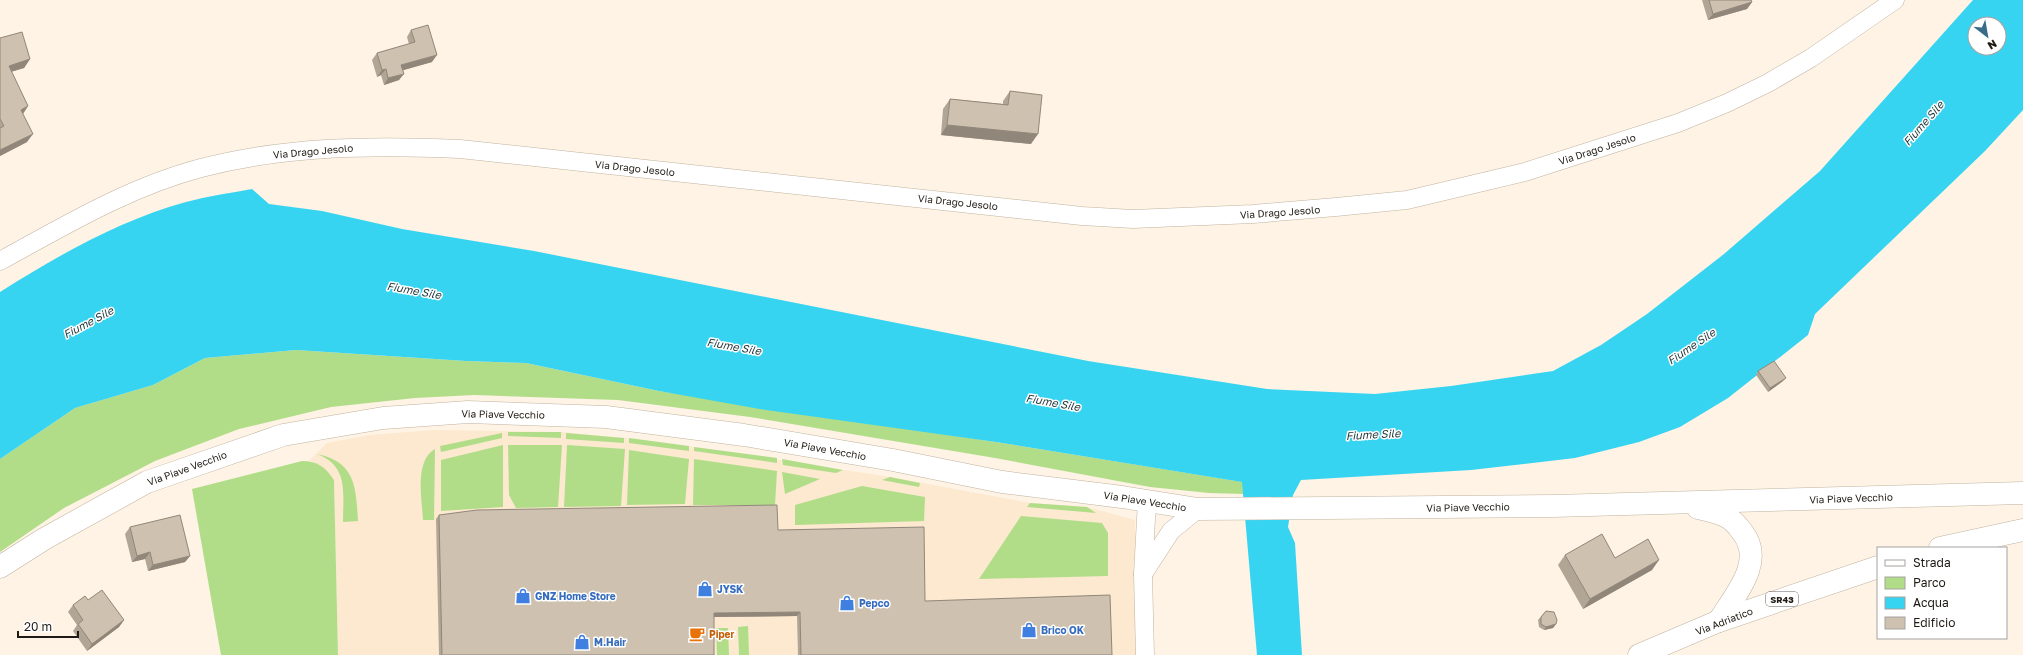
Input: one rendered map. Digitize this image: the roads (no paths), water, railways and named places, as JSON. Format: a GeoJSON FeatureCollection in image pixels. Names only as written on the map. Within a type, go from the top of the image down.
{"type":"FeatureCollection","features":[{"type":"Feature","properties":{"kind":"street","name":"Via Drago Jesolo"},"geometry":{"type":"LineString","coordinates":[[0,261],[103,206],[149,186],[200,168],[258,157],[335,148],[403,146],[460,149],[1082,216],[1133,219],[1253,214],[1407,200],[1525,172],[1678,123],[1727,103],[1768,83],[1811,58],[1894,0]]}},
{"type":"Feature","properties":{"kind":"street","name":"Via Piave Vecchio"},"geometry":{"type":"LineString","coordinates":[[0,567],[44,539],[147,482],[283,435],[383,418],[468,412],[546,414],[621,419],[751,436],[892,460],[1002,482],[1198,509],[1294,509],[1680,502],[2023,493]]}},
{"type":"Feature","properties":{"kind":"street"},"geometry":{"type":"LineString","coordinates":[[1146,655],[1143,574],[1147,501]]}},
{"type":"Feature","properties":{"kind":"street","name":"Via Piave Vecchio"},"geometry":{"type":"LineString","coordinates":[[1680,502],[1725,516],[1737,525],[1747,539],[1752,554],[1750,566],[1741,585],[1719,621]]}},
{"type":"Feature","properties":{"kind":"street"},"geometry":{"type":"LineString","coordinates":[[1143,574],[1171,532],[1198,509]]}},
{"type":"Feature","properties":{"kind":"street"},"geometry":{"type":"LineString","coordinates":[[1945,547],[2023,530]]}},
{"type":"Feature","properties":{"kind":"street","name":"Via Adriatico"},"geometry":{"type":"LineString","coordinates":[[1639,655],[1719,621],[1877,567]]}},
{"type":"Feature","properties":{"kind":"water","name":"Fiume Sile"},"geometry":{"type":"Polygon","coordinates":[[[1973,0],[2023,0],[2023,110],[1985,151],[1815,314],[1808,335],[1728,398],[1680,427],[1639,442],[1575,458],[1471,470],[1301,480],[1293,495],[1288,527],[1295,543],[1302,655],[1257,655],[1242,482],[996,442],[766,410],[659,391],[526,363],[466,361],[296,350],[205,358],[153,385],[75,408],[0,459],[0,292],[66,252],[137,219],[186,202],[252,189],[269,204],[322,211],[402,229],[534,251],[1088,361],[1267,389],[1375,394],[1451,386],[1553,371],[1601,345],[1647,314],[1724,254],[1820,171],[1973,0]]]}},
{"type":"Feature","properties":{"kind":"place","name":"JYSK"},"geometry":{"type":"Point","coordinates":[705,589]}},
{"type":"Feature","properties":{"kind":"place","name":"GNZ Home Store"},"geometry":{"type":"Point","coordinates":[523,596]}},
{"type":"Feature","properties":{"kind":"place","name":"Pepco"},"geometry":{"type":"Point","coordinates":[847,603]}},
{"type":"Feature","properties":{"kind":"place","name":"Brico OK"},"geometry":{"type":"Point","coordinates":[1029,630]}},
{"type":"Feature","properties":{"kind":"place","name":"Piper"},"geometry":{"type":"Point","coordinates":[697,634]}},
{"type":"Feature","properties":{"kind":"place","name":"M.Hair"},"geometry":{"type":"Point","coordinates":[582,642]}}]}
